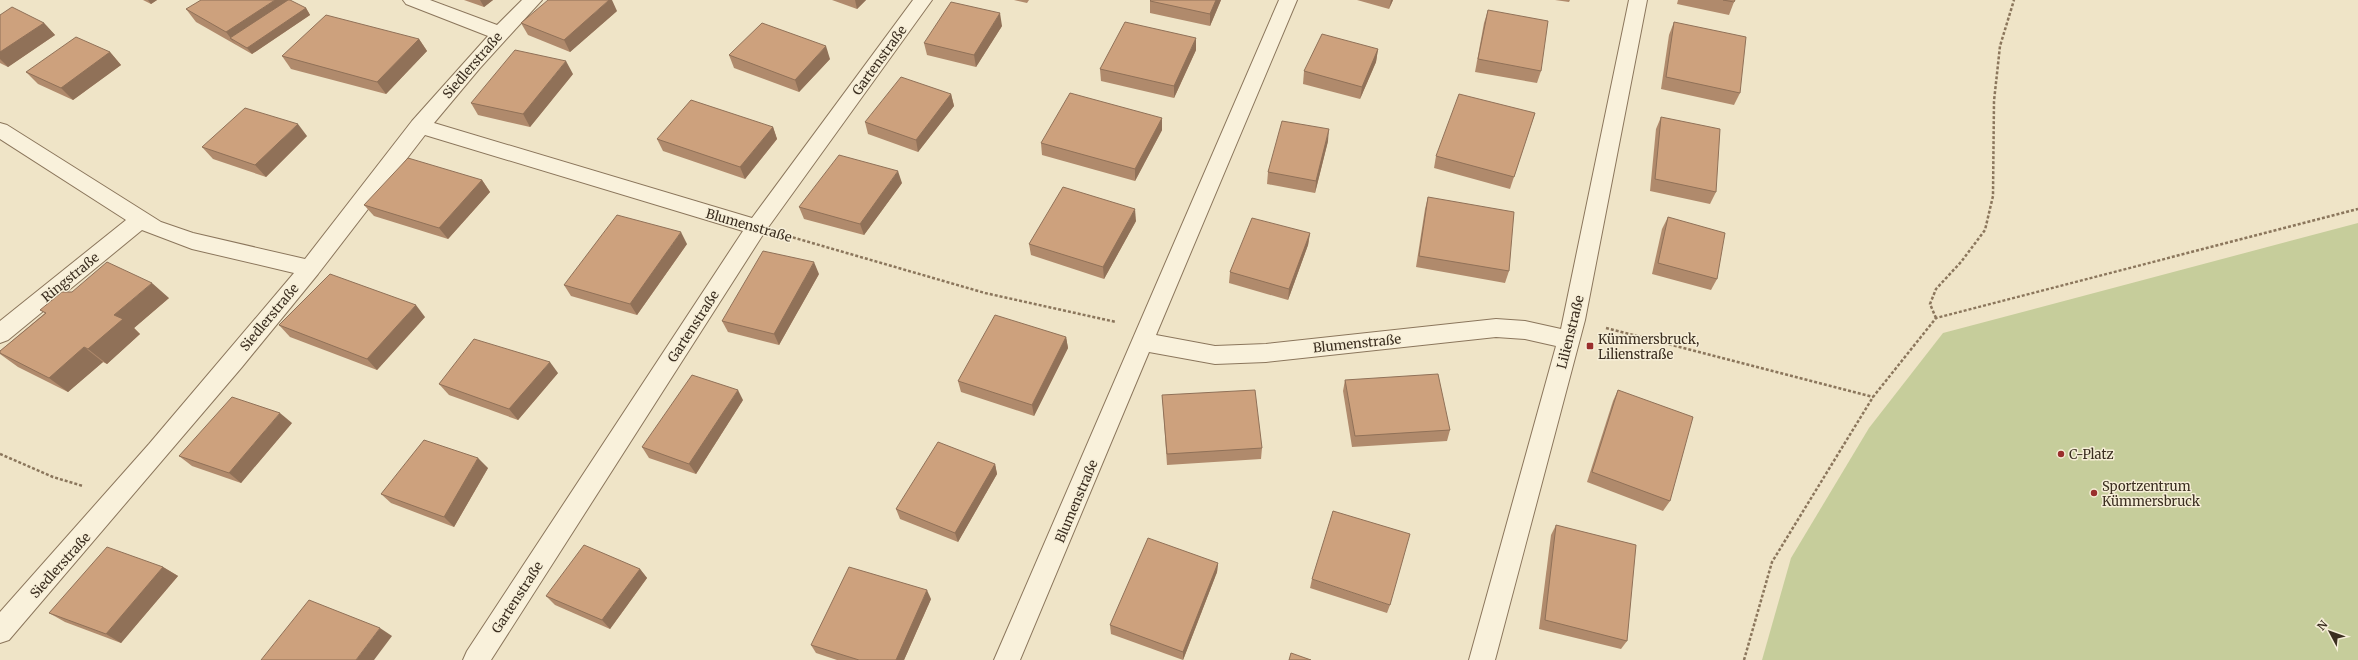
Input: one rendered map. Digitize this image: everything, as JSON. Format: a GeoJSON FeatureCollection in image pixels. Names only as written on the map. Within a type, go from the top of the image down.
{"type":"FeatureCollection","features":[{"type":"Feature","properties":{"kind":"street"},"geometry":{"type":"LineString","coordinates":[[412,0],[499,33]]}},
{"type":"Feature","properties":{"kind":"street","name":"Siedlerstraße"},"geometry":{"type":"LineString","coordinates":[[0,631],[120,497],[310,268],[419,126],[499,33],[533,0]]}},
{"type":"Feature","properties":{"kind":"street","name":"Gartenstraße"},"geometry":{"type":"LineString","coordinates":[[476,660],[757,227],[923,0]]}},
{"type":"Feature","properties":{"kind":"street","name":"Blumenstraße"},"geometry":{"type":"LineString","coordinates":[[1007,660],[1144,342],[1288,0]]}},
{"type":"Feature","properties":{"kind":"street","name":"Lilienstraße"},"geometry":{"type":"LineString","coordinates":[[1482,660],[1572,330],[1638,0]]}},
{"type":"Feature","properties":{"kind":"street","name":"Blumenstraße"},"geometry":{"type":"LineString","coordinates":[[419,126],[757,227]]}},
{"type":"Feature","properties":{"kind":"street"},"geometry":{"type":"LineString","coordinates":[[0,130],[154,228],[192,241],[310,268]]}},
{"type":"Feature","properties":{"kind":"street","name":"Ringstraße"},"geometry":{"type":"LineString","coordinates":[[0,334],[140,220]]}},
{"type":"Feature","properties":{"kind":"street","name":"Blumenstraße"},"geometry":{"type":"LineString","coordinates":[[1144,342],[1215,356],[1266,353],[1496,328],[1525,330],[1572,330]]}},
{"type":"Feature","properties":{"kind":"path"},"geometry":{"type":"LineString","coordinates":[[1936,318],[1930,304],[1936,289],[1961,262],[1985,230],[1993,196],[1994,101],[2000,46],[2014,0]]}},
{"type":"Feature","properties":{"kind":"path"},"geometry":{"type":"LineString","coordinates":[[1744,660],[1772,562],[1873,397],[1936,318],[2358,208]]}},
{"type":"Feature","properties":{"kind":"path","name":"Blumenstraße"},"geometry":{"type":"LineString","coordinates":[[757,227],[985,293],[1081,313]]}},
{"type":"Feature","properties":{"kind":"path"},"geometry":{"type":"LineString","coordinates":[[1572,330],[1873,397]]}},
{"type":"Feature","properties":{"kind":"path"},"geometry":{"type":"LineString","coordinates":[[0,454],[53,477],[120,497]]}},
{"type":"Feature","properties":{"kind":"green space","name":"Sportzentrum Kümmersbruck"},"geometry":{"type":"Polygon","coordinates":[[[2358,223],[2358,660],[1762,660],[1791,558],[1869,428],[1943,333],[2358,223]]]}},
{"type":"Feature","properties":{"kind":"building"},"geometry":{"type":"Polygon","coordinates":[[[201,0],[275,0],[226,32],[186,9],[201,0]]]}},
{"type":"Feature","properties":{"kind":"building"},"geometry":{"type":"Polygon","coordinates":[[[288,0],[306,8],[247,48],[230,38],[288,0]]]}},
{"type":"Feature","properties":{"kind":"building"},"geometry":{"type":"Polygon","coordinates":[[[548,0],[609,0],[564,40],[521,23],[548,0]]]}},
{"type":"Feature","properties":{"kind":"building"},"geometry":{"type":"Polygon","coordinates":[[[1216,0],[1210,14],[1150,1],[1216,0]]]}},
{"type":"Feature","properties":{"kind":"building"},"geometry":{"type":"Polygon","coordinates":[[[1723,0],[1735,0],[1734,2],[1723,0]]]}},
{"type":"Feature","properties":{"kind":"building"},"geometry":{"type":"Polygon","coordinates":[[[951,2],[1000,13],[974,55],[924,43],[951,2]]]}},
{"type":"Feature","properties":{"kind":"building"},"geometry":{"type":"Polygon","coordinates":[[[12,7],[44,23],[0,52],[0,15],[12,7]]]}},
{"type":"Feature","properties":{"kind":"building"},"geometry":{"type":"Polygon","coordinates":[[[1488,10],[1548,21],[1541,71],[1478,59],[1488,10]]]}},
{"type":"Feature","properties":{"kind":"building"},"geometry":{"type":"Polygon","coordinates":[[[326,15],[419,39],[377,82],[282,56],[326,15]]]}},
{"type":"Feature","properties":{"kind":"building"},"geometry":{"type":"Polygon","coordinates":[[[1125,22],[1196,38],[1174,86],[1100,69],[1125,22]]]}},
{"type":"Feature","properties":{"kind":"building"},"geometry":{"type":"Polygon","coordinates":[[[1674,22],[1746,37],[1740,93],[1666,77],[1674,22]]]}},
{"type":"Feature","properties":{"kind":"building"},"geometry":{"type":"Polygon","coordinates":[[[762,23],[826,46],[795,80],[729,55],[762,23]]]}},
{"type":"Feature","properties":{"kind":"building"},"geometry":{"type":"Polygon","coordinates":[[[1322,34],[1378,49],[1362,87],[1304,71],[1322,34]]]}},
{"type":"Feature","properties":{"kind":"building"},"geometry":{"type":"Polygon","coordinates":[[[76,37],[110,52],[61,88],[26,72],[76,37]]]}},
{"type":"Feature","properties":{"kind":"building"},"geometry":{"type":"Polygon","coordinates":[[[515,50],[566,61],[523,114],[471,103],[515,50]]]}},
{"type":"Feature","properties":{"kind":"building"},"geometry":{"type":"Polygon","coordinates":[[[901,77],[951,94],[916,140],[865,122],[901,77]]]}},
{"type":"Feature","properties":{"kind":"building"},"geometry":{"type":"Polygon","coordinates":[[[1070,93],[1162,118],[1135,169],[1041,143],[1070,93]]]}},
{"type":"Feature","properties":{"kind":"building"},"geometry":{"type":"Polygon","coordinates":[[[1459,94],[1535,113],[1514,177],[1436,156],[1459,94]]]}},
{"type":"Feature","properties":{"kind":"building"},"geometry":{"type":"Polygon","coordinates":[[[691,100],[773,127],[740,167],[657,139],[691,100]]]}},
{"type":"Feature","properties":{"kind":"building"},"geometry":{"type":"Polygon","coordinates":[[[245,108],[298,124],[255,165],[202,147],[245,108]]]}},
{"type":"Feature","properties":{"kind":"building"},"geometry":{"type":"Polygon","coordinates":[[[1661,117],[1720,129],[1716,192],[1655,179],[1661,117]]]}},
{"type":"Feature","properties":{"kind":"building"},"geometry":{"type":"Polygon","coordinates":[[[1282,121],[1329,129],[1316,181],[1268,172],[1282,121]]]}},
{"type":"Feature","properties":{"kind":"building"},"geometry":{"type":"Polygon","coordinates":[[[839,155],[898,171],[860,224],[799,207],[839,155]]]}},
{"type":"Feature","properties":{"kind":"building"},"geometry":{"type":"Polygon","coordinates":[[[408,158],[482,180],[439,228],[364,205],[408,158]]]}},
{"type":"Feature","properties":{"kind":"building"},"geometry":{"type":"Polygon","coordinates":[[[1063,187],[1135,209],[1103,267],[1029,244],[1063,187]]]}},
{"type":"Feature","properties":{"kind":"building"},"geometry":{"type":"Polygon","coordinates":[[[1428,197],[1514,212],[1509,271],[1419,256],[1428,197]]]}},
{"type":"Feature","properties":{"kind":"building"},"geometry":{"type":"Polygon","coordinates":[[[617,215],[681,232],[630,304],[564,285],[617,215]]]}},
{"type":"Feature","properties":{"kind":"building"},"geometry":{"type":"Polygon","coordinates":[[[1668,217],[1725,233],[1717,279],[1658,263],[1668,217]]]}},
{"type":"Feature","properties":{"kind":"building"},"geometry":{"type":"Polygon","coordinates":[[[1252,218],[1310,233],[1289,289],[1230,272],[1252,218]]]}},
{"type":"Feature","properties":{"kind":"building"},"geometry":{"type":"Polygon","coordinates":[[[763,251],[814,262],[774,334],[722,321],[763,251]]]}},
{"type":"Feature","properties":{"kind":"building"},"geometry":{"type":"Polygon","coordinates":[[[107,262],[152,283],[114,315],[123,319],[88,349],[84,347],[49,378],[0,353],[0,351],[46,313],[40,310],[62,292],[72,292],[107,262]]]}},
{"type":"Feature","properties":{"kind":"building"},"geometry":{"type":"Polygon","coordinates":[[[330,274],[416,305],[367,359],[279,325],[330,274]]]}},
{"type":"Feature","properties":{"kind":"building"},"geometry":{"type":"Polygon","coordinates":[[[995,315],[1066,337],[1032,405],[958,381],[995,315]]]}},
{"type":"Feature","properties":{"kind":"building"},"geometry":{"type":"Polygon","coordinates":[[[474,339],[550,362],[509,409],[439,384],[474,339]]]}},
{"type":"Feature","properties":{"kind":"building"},"geometry":{"type":"Polygon","coordinates":[[[1438,374],[1450,430],[1355,436],[1345,380],[1438,374]]]}},
{"type":"Feature","properties":{"kind":"building"},"geometry":{"type":"Polygon","coordinates":[[[692,375],[738,390],[689,464],[642,447],[692,375]]]}},
{"type":"Feature","properties":{"kind":"building"},"geometry":{"type":"Polygon","coordinates":[[[1255,390],[1262,448],[1167,454],[1162,395],[1255,390]]]}},
{"type":"Feature","properties":{"kind":"building"},"geometry":{"type":"Polygon","coordinates":[[[1618,390],[1693,417],[1670,501],[1592,472],[1618,390]]]}},
{"type":"Feature","properties":{"kind":"building"},"geometry":{"type":"Polygon","coordinates":[[[232,397],[280,413],[229,473],[179,456],[232,397]]]}},
{"type":"Feature","properties":{"kind":"building"},"geometry":{"type":"Polygon","coordinates":[[[424,440],[478,458],[444,517],[381,494],[424,440]]]}},
{"type":"Feature","properties":{"kind":"building"},"geometry":{"type":"Polygon","coordinates":[[[938,442],[995,464],[955,533],[896,509],[938,442]]]}},
{"type":"Feature","properties":{"kind":"building"},"geometry":{"type":"Polygon","coordinates":[[[1333,511],[1410,534],[1390,605],[1312,579],[1333,511]]]}},
{"type":"Feature","properties":{"kind":"building"},"geometry":{"type":"Polygon","coordinates":[[[1556,525],[1636,545],[1627,641],[1545,620],[1556,525]]]}},
{"type":"Feature","properties":{"kind":"building"},"geometry":{"type":"Polygon","coordinates":[[[1148,538],[1218,563],[1183,652],[1110,625],[1148,538]]]}},
{"type":"Feature","properties":{"kind":"building"},"geometry":{"type":"Polygon","coordinates":[[[584,545],[640,569],[602,620],[546,596],[584,545]]]}},
{"type":"Feature","properties":{"kind":"building"},"geometry":{"type":"Polygon","coordinates":[[[107,547],[163,567],[106,634],[49,613],[107,547]]]}},
{"type":"Feature","properties":{"kind":"building"},"geometry":{"type":"Polygon","coordinates":[[[849,567],[927,590],[896,660],[859,660],[811,645],[849,567]]]}},
{"type":"Feature","properties":{"kind":"building"},"geometry":{"type":"Polygon","coordinates":[[[309,600],[380,628],[356,660],[261,660],[309,600]]]}},
{"type":"Feature","properties":{"kind":"building"},"geometry":{"type":"Polygon","coordinates":[[[1291,653],[1311,660],[1289,660],[1291,653]]]}},
{"type":"Feature","properties":{"kind":"place","name":"Kümmersbruck, Lilienstraße"},"geometry":{"type":"Point","coordinates":[1590,346]}},
{"type":"Feature","properties":{"kind":"place","name":"C-Platz"},"geometry":{"type":"Point","coordinates":[2061,454]}},
{"type":"Feature","properties":{"kind":"place","name":"Sportzentrum Kümmersbruck"},"geometry":{"type":"Point","coordinates":[2094,493]}}]}
